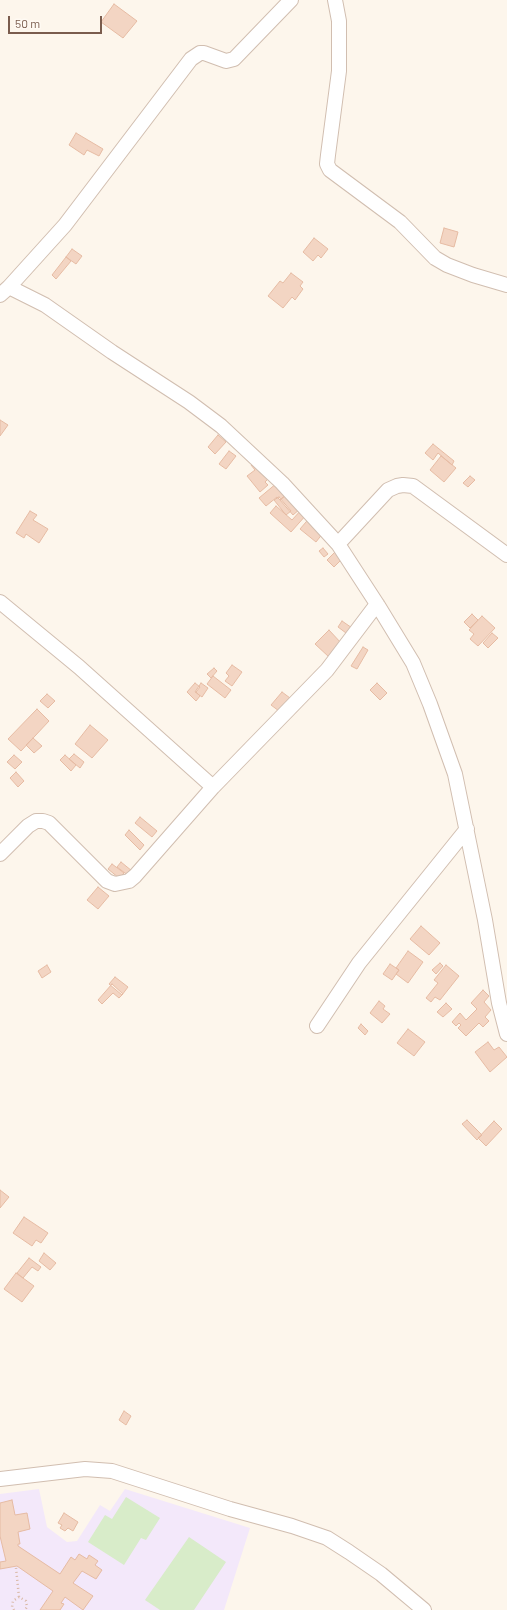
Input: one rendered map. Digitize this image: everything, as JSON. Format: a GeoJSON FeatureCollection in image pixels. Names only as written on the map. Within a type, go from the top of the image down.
{"type":"FeatureCollection","features":[{"type":"Feature","properties":{"kind":"street"},"geometry":{"type":"LineString","coordinates":[[290,0],[234,59],[226,61],[204,53],[200,53],[191,59],[64,225],[5,291],[45,305],[112,352],[189,402],[221,426],[282,482],[338,544],[378,604],[413,663],[430,704],[455,774],[485,920],[499,1003],[507,1034]]}},
{"type":"Feature","properties":{"kind":"street"},"geometry":{"type":"LineString","coordinates":[[335,0],[339,21],[339,71],[327,164],[330,170],[400,222],[435,258],[447,265],[473,275],[507,285]]}},
{"type":"Feature","properties":{"kind":"street"},"geometry":{"type":"LineString","coordinates":[[338,544],[388,490],[396,486],[403,485],[413,486],[507,555]]}},
{"type":"Feature","properties":{"kind":"street"},"geometry":{"type":"LineString","coordinates":[[0,602],[79,667],[213,787]]}},
{"type":"Feature","properties":{"kind":"street"},"geometry":{"type":"LineString","coordinates":[[0,854],[28,826],[36,821],[43,821],[48,823],[107,881],[115,884],[129,881],[213,787],[327,670],[378,604]]}},
{"type":"Feature","properties":{"kind":"street"},"geometry":{"type":"LineString","coordinates":[[317,1026],[359,963],[467,830]]}},
{"type":"Feature","properties":{"kind":"street"},"geometry":{"type":"LineString","coordinates":[[0,1479],[85,1469],[112,1471],[230,1509],[292,1526],[327,1538],[381,1574],[424,1610]]}},
{"type":"Feature","properties":{"kind":"path"},"geometry":{"type":"LineString","coordinates":[[16,1568],[19,1597]]}},
{"type":"Feature","properties":{"kind":"path"},"geometry":{"type":"LineString","coordinates":[[19,1597],[26,1601],[26,1610]]}},
{"type":"Feature","properties":{"kind":"path"},"geometry":{"type":"LineString","coordinates":[[14,1610],[12,1607],[13,1601],[19,1597]]}},
{"type":"Feature","properties":{"kind":"shaded area"},"geometry":{"type":"Polygon","coordinates":[[[39,1489],[47,1527],[67,1542],[77,1541],[100,1505],[110,1511],[125,1489],[250,1528],[224,1610],[0,1610],[0,1494],[39,1489]]]}},
{"type":"Feature","properties":{"kind":"green space"},"geometry":{"type":"Polygon","coordinates":[[[126,1497],[160,1518],[146,1540],[141,1538],[124,1565],[88,1542],[105,1515],[112,1519],[126,1497]]]}},
{"type":"Feature","properties":{"kind":"green space"},"geometry":{"type":"Polygon","coordinates":[[[189,1537],[226,1562],[194,1610],[160,1610],[145,1600],[189,1537]]]}},
{"type":"Feature","properties":{"kind":"building"},"geometry":{"type":"Polygon","coordinates":[[[114,4],[137,21],[123,38],[101,22],[114,4]]]}},
{"type":"Feature","properties":{"kind":"building"},"geometry":{"type":"Polygon","coordinates":[[[76,133],[103,149],[99,156],[87,150],[84,155],[69,145],[76,133]]]}},
{"type":"Feature","properties":{"kind":"building"},"geometry":{"type":"Polygon","coordinates":[[[444,228],[458,232],[454,247],[440,243],[444,228]]]}},
{"type":"Feature","properties":{"kind":"building"},"geometry":{"type":"Polygon","coordinates":[[[314,238],[328,249],[321,258],[318,255],[313,261],[303,252],[314,238]]]}},
{"type":"Feature","properties":{"kind":"building"},"geometry":{"type":"Polygon","coordinates":[[[72,249],[82,256],[76,264],[66,257],[72,249]]]}},
{"type":"Feature","properties":{"kind":"building"},"geometry":{"type":"Polygon","coordinates":[[[66,257],[71,261],[56,279],[52,275],[66,257]]]}},
{"type":"Feature","properties":{"kind":"building"},"geometry":{"type":"Polygon","coordinates":[[[291,273],[303,282],[300,286],[303,289],[295,300],[292,297],[283,308],[268,296],[280,281],[283,283],[291,273]]]}},
{"type":"Feature","properties":{"kind":"building"},"geometry":{"type":"Polygon","coordinates":[[[0,420],[8,425],[0,436],[0,420]]]}},
{"type":"Feature","properties":{"kind":"building"},"geometry":{"type":"Polygon","coordinates":[[[218,435],[226,442],[215,454],[208,447],[218,435]]]}},
{"type":"Feature","properties":{"kind":"building"},"geometry":{"type":"Polygon","coordinates":[[[433,444],[454,461],[452,465],[438,453],[433,460],[425,453],[433,444]]]}},
{"type":"Feature","properties":{"kind":"building"},"geometry":{"type":"Polygon","coordinates":[[[229,451],[236,456],[226,469],[219,464],[229,451]]]}},
{"type":"Feature","properties":{"kind":"building"},"geometry":{"type":"Polygon","coordinates":[[[441,456],[456,468],[444,482],[430,470],[441,456]]]}},
{"type":"Feature","properties":{"kind":"building"},"geometry":{"type":"Polygon","coordinates":[[[256,461],[270,477],[265,482],[268,485],[260,492],[247,476],[255,470],[251,465],[256,461]]]}},
{"type":"Feature","properties":{"kind":"building"},"geometry":{"type":"Polygon","coordinates":[[[470,476],[475,480],[468,487],[463,483],[470,476]]]}},
{"type":"Feature","properties":{"kind":"building"},"geometry":{"type":"Polygon","coordinates":[[[277,483],[287,494],[280,500],[277,497],[266,506],[259,498],[277,483]]]}},
{"type":"Feature","properties":{"kind":"building"},"geometry":{"type":"Polygon","coordinates":[[[287,494],[300,509],[293,515],[280,500],[287,494]]]}},
{"type":"Feature","properties":{"kind":"building"},"geometry":{"type":"Polygon","coordinates":[[[279,497],[291,511],[286,515],[274,500],[279,497]]]}},
{"type":"Feature","properties":{"kind":"building"},"geometry":{"type":"Polygon","coordinates":[[[276,506],[292,520],[302,509],[307,514],[291,532],[270,513],[276,506]]]}},
{"type":"Feature","properties":{"kind":"building"},"geometry":{"type":"Polygon","coordinates":[[[30,511],[37,515],[33,520],[48,529],[39,543],[26,534],[24,538],[16,533],[30,511]]]}},
{"type":"Feature","properties":{"kind":"building"},"geometry":{"type":"Polygon","coordinates":[[[312,515],[327,528],[316,542],[300,529],[312,515]]]}},
{"type":"Feature","properties":{"kind":"building"},"geometry":{"type":"Polygon","coordinates":[[[323,548],[328,554],[324,557],[319,551],[323,548]]]}},
{"type":"Feature","properties":{"kind":"building"},"geometry":{"type":"Polygon","coordinates":[[[336,551],[343,558],[334,567],[327,560],[336,551]]]}},
{"type":"Feature","properties":{"kind":"building"},"geometry":{"type":"Polygon","coordinates":[[[472,614],[478,620],[470,628],[464,622],[472,614]]]}},
{"type":"Feature","properties":{"kind":"building"},"geometry":{"type":"Polygon","coordinates":[[[482,616],[495,628],[478,646],[470,639],[474,634],[469,630],[482,616]]]}},
{"type":"Feature","properties":{"kind":"building"},"geometry":{"type":"Polygon","coordinates":[[[342,621],[355,630],[350,636],[338,627],[342,621]]]}},
{"type":"Feature","properties":{"kind":"building"},"geometry":{"type":"Polygon","coordinates":[[[329,630],[342,644],[329,657],[315,644],[329,630]]]}},
{"type":"Feature","properties":{"kind":"building"},"geometry":{"type":"Polygon","coordinates":[[[492,633],[498,638],[488,648],[483,643],[492,633]]]}},
{"type":"Feature","properties":{"kind":"building"},"geometry":{"type":"Polygon","coordinates":[[[363,647],[368,650],[357,669],[351,666],[363,647]]]}},
{"type":"Feature","properties":{"kind":"building"},"geometry":{"type":"Polygon","coordinates":[[[232,665],[242,672],[232,686],[225,681],[229,676],[226,673],[232,665]]]}},
{"type":"Feature","properties":{"kind":"building"},"geometry":{"type":"Polygon","coordinates":[[[214,668],[217,671],[211,678],[207,674],[214,668]]]}},
{"type":"Feature","properties":{"kind":"building"},"geometry":{"type":"Polygon","coordinates":[[[213,676],[231,690],[225,698],[207,684],[213,676]]]}},
{"type":"Feature","properties":{"kind":"building"},"geometry":{"type":"Polygon","coordinates":[[[195,683],[200,687],[196,692],[200,696],[196,701],[187,692],[195,683]]]}},
{"type":"Feature","properties":{"kind":"building"},"geometry":{"type":"Polygon","coordinates":[[[201,683],[208,688],[202,697],[195,692],[201,683]]]}},
{"type":"Feature","properties":{"kind":"building"},"geometry":{"type":"Polygon","coordinates":[[[377,683],[387,693],[380,700],[370,690],[377,683]]]}},
{"type":"Feature","properties":{"kind":"building"},"geometry":{"type":"Polygon","coordinates":[[[282,692],[290,698],[279,711],[271,705],[282,692]]]}},
{"type":"Feature","properties":{"kind":"building"},"geometry":{"type":"Polygon","coordinates":[[[47,694],[55,701],[48,708],[40,701],[47,694]]]}},
{"type":"Feature","properties":{"kind":"building"},"geometry":{"type":"Polygon","coordinates":[[[37,709],[49,721],[21,751],[8,739],[37,709]]]}},
{"type":"Feature","properties":{"kind":"building"},"geometry":{"type":"Polygon","coordinates":[[[90,725],[108,740],[92,758],[75,744],[90,725]]]}},
{"type":"Feature","properties":{"kind":"building"},"geometry":{"type":"Polygon","coordinates":[[[33,738],[42,746],[34,753],[26,745],[33,738]]]}},
{"type":"Feature","properties":{"kind":"building"},"geometry":{"type":"Polygon","coordinates":[[[74,754],[84,762],[80,768],[69,759],[74,754]]]}},
{"type":"Feature","properties":{"kind":"building"},"geometry":{"type":"Polygon","coordinates":[[[14,755],[22,762],[15,769],[7,762],[14,755]]]}},
{"type":"Feature","properties":{"kind":"building"},"geometry":{"type":"Polygon","coordinates":[[[65,755],[76,765],[71,771],[60,760],[65,755]]]}},
{"type":"Feature","properties":{"kind":"building"},"geometry":{"type":"Polygon","coordinates":[[[16,772],[24,781],[18,787],[10,778],[16,772]]]}},
{"type":"Feature","properties":{"kind":"building"},"geometry":{"type":"Polygon","coordinates":[[[140,817],[157,831],[152,837],[135,823],[140,817]]]}},
{"type":"Feature","properties":{"kind":"building"},"geometry":{"type":"Polygon","coordinates":[[[129,830],[144,845],[140,850],[125,835],[129,830]]]}},
{"type":"Feature","properties":{"kind":"building"},"geometry":{"type":"Polygon","coordinates":[[[121,862],[132,871],[129,876],[117,867],[121,862]]]}},
{"type":"Feature","properties":{"kind":"building"},"geometry":{"type":"Polygon","coordinates":[[[112,864],[124,873],[119,878],[108,869],[112,864]]]}},
{"type":"Feature","properties":{"kind":"building"},"geometry":{"type":"Polygon","coordinates":[[[98,887],[109,896],[98,909],[87,900],[98,887]]]}},
{"type":"Feature","properties":{"kind":"building"},"geometry":{"type":"Polygon","coordinates":[[[421,926],[440,943],[429,955],[410,939],[421,926]]]}},
{"type":"Feature","properties":{"kind":"building"},"geometry":{"type":"Polygon","coordinates":[[[408,951],[423,962],[408,983],[396,974],[399,970],[396,968],[408,951]]]}},
{"type":"Feature","properties":{"kind":"building"},"geometry":{"type":"Polygon","coordinates":[[[440,963],[443,966],[436,974],[432,970],[440,963]]]}},
{"type":"Feature","properties":{"kind":"building"},"geometry":{"type":"Polygon","coordinates":[[[390,964],[399,970],[392,980],[383,974],[390,964]]]}},
{"type":"Feature","properties":{"kind":"building"},"geometry":{"type":"Polygon","coordinates":[[[47,965],[51,972],[42,978],[38,971],[47,965]]]}},
{"type":"Feature","properties":{"kind":"building"},"geometry":{"type":"Polygon","coordinates":[[[446,965],[459,976],[440,1000],[435,997],[431,1002],[426,998],[438,983],[434,980],[446,965]]]}},
{"type":"Feature","properties":{"kind":"building"},"geometry":{"type":"Polygon","coordinates":[[[115,977],[128,987],[122,995],[109,984],[115,977]]]}},
{"type":"Feature","properties":{"kind":"building"},"geometry":{"type":"Polygon","coordinates":[[[112,984],[123,994],[119,998],[113,993],[102,1004],[98,1000],[112,984]]]}},
{"type":"Feature","properties":{"kind":"building"},"geometry":{"type":"Polygon","coordinates":[[[483,990],[489,996],[484,1002],[491,1010],[485,1017],[489,1021],[483,1027],[479,1023],[466,1036],[458,1028],[461,1025],[459,1023],[456,1026],[452,1022],[460,1013],[466,1020],[477,1009],[471,1003],[483,990]]]}},
{"type":"Feature","properties":{"kind":"building"},"geometry":{"type":"Polygon","coordinates":[[[379,1001],[385,1006],[383,1009],[390,1014],[382,1023],[370,1013],[379,1001]]]}},
{"type":"Feature","properties":{"kind":"building"},"geometry":{"type":"Polygon","coordinates":[[[446,1003],[452,1009],[443,1017],[437,1012],[446,1003]]]}},
{"type":"Feature","properties":{"kind":"building"},"geometry":{"type":"Polygon","coordinates":[[[361,1024],[368,1031],[365,1035],[358,1028],[361,1024]]]}},
{"type":"Feature","properties":{"kind":"building"},"geometry":{"type":"Polygon","coordinates":[[[408,1029],[425,1042],[414,1056],[397,1043],[408,1029]]]}},
{"type":"Feature","properties":{"kind":"building"},"geometry":{"type":"Polygon","coordinates":[[[488,1042],[494,1050],[499,1047],[507,1057],[490,1072],[475,1052],[488,1042]]]}},
{"type":"Feature","properties":{"kind":"building"},"geometry":{"type":"Polygon","coordinates":[[[467,1120],[482,1135],[477,1140],[462,1124],[467,1120]]]}},
{"type":"Feature","properties":{"kind":"building"},"geometry":{"type":"Polygon","coordinates":[[[494,1121],[502,1129],[486,1146],[478,1138],[494,1121]]]}},
{"type":"Feature","properties":{"kind":"building"},"geometry":{"type":"Polygon","coordinates":[[[0,1190],[9,1197],[0,1208],[0,1190]]]}},
{"type":"Feature","properties":{"kind":"building"},"geometry":{"type":"Polygon","coordinates":[[[24,1217],[48,1233],[41,1243],[36,1240],[32,1246],[13,1233],[24,1217]]]}},
{"type":"Feature","properties":{"kind":"building"},"geometry":{"type":"Polygon","coordinates":[[[44,1253],[56,1263],[50,1270],[39,1261],[44,1253]]]}},
{"type":"Feature","properties":{"kind":"building"},"geometry":{"type":"Polygon","coordinates":[[[29,1258],[41,1267],[38,1271],[32,1267],[23,1278],[17,1273],[29,1258]]]}},
{"type":"Feature","properties":{"kind":"building"},"geometry":{"type":"Polygon","coordinates":[[[16,1273],[34,1286],[22,1302],[4,1289],[16,1273]]]}},
{"type":"Feature","properties":{"kind":"building"},"geometry":{"type":"Polygon","coordinates":[[[124,1411],[131,1416],[126,1425],[119,1420],[124,1411]]]}},
{"type":"Feature","properties":{"kind":"building"},"geometry":{"type":"Polygon","coordinates":[[[12,1500],[15,1515],[27,1513],[30,1529],[18,1532],[20,1544],[18,1544],[18,1546],[60,1574],[71,1557],[75,1560],[79,1554],[87,1559],[89,1555],[98,1561],[95,1565],[102,1570],[96,1579],[82,1571],[73,1583],[93,1596],[83,1610],[65,1597],[61,1603],[64,1604],[60,1610],[40,1610],[53,1591],[17,1566],[0,1569],[0,1562],[6,1561],[0,1536],[0,1503],[12,1500]]]}},
{"type":"Feature","properties":{"kind":"building"},"geometry":{"type":"Polygon","coordinates":[[[64,1513],[78,1522],[73,1531],[68,1528],[65,1531],[60,1528],[62,1525],[58,1523],[64,1513]]]}}]}
